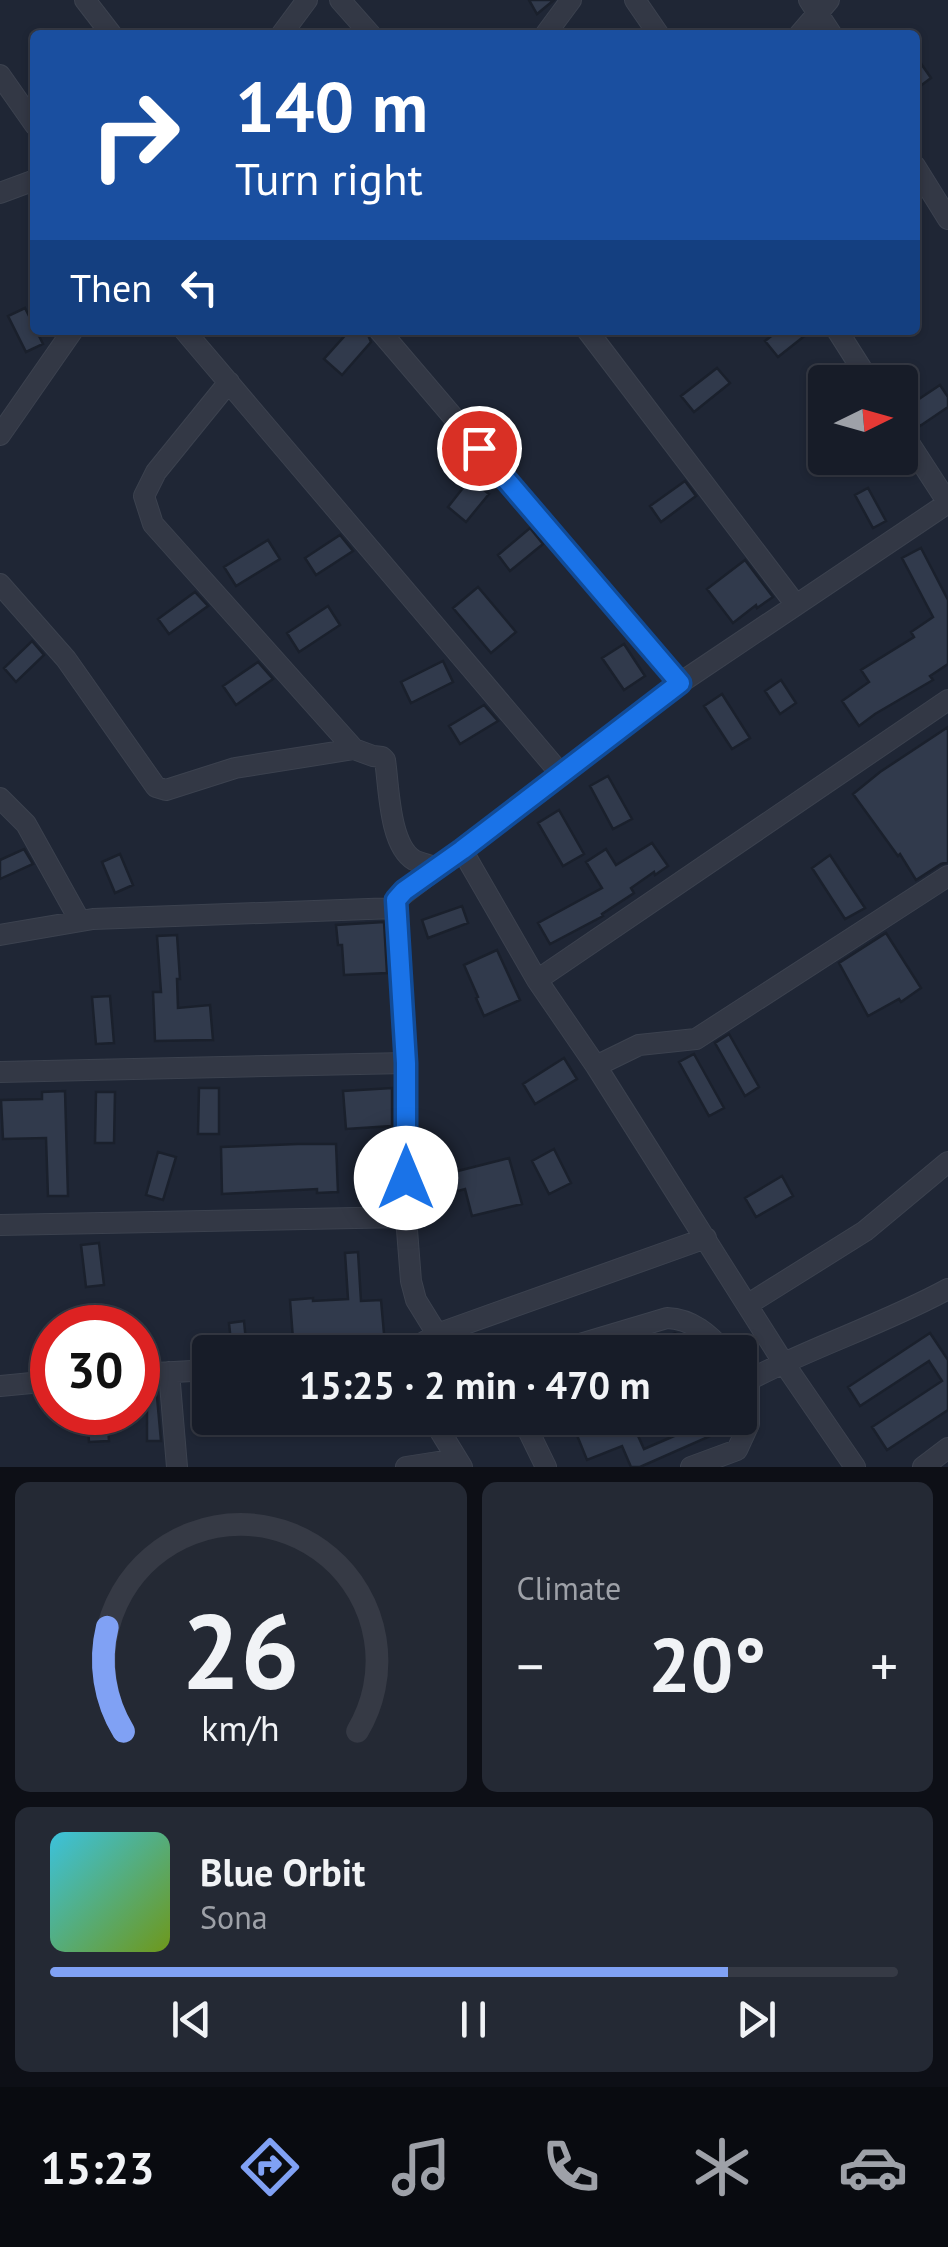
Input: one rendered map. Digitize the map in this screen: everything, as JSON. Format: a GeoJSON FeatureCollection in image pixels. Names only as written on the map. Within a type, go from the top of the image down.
{"type":"FeatureCollection","features":[{"type":"Feature","properties":{"kind":"street"},"geometry":{"type":"LineString","coordinates":[[85,0],[108,30]]}},
{"type":"Feature","properties":{"kind":"street"},"geometry":{"type":"LineString","coordinates":[[278,0],[288,26]]}},
{"type":"Feature","properties":{"kind":"street"},"geometry":{"type":"LineString","coordinates":[[288,26],[307,0]]}},
{"type":"Feature","properties":{"kind":"street"},"geometry":{"type":"LineString","coordinates":[[340,0],[367,30]]}},
{"type":"Feature","properties":{"kind":"street"},"geometry":{"type":"LineString","coordinates":[[549,30],[571,0]]}},
{"type":"Feature","properties":{"kind":"street"},"geometry":{"type":"LineString","coordinates":[[635,0],[656,30]]}},
{"type":"Feature","properties":{"kind":"street"},"geometry":{"type":"LineString","coordinates":[[802,30],[819,4]]}},
{"type":"Feature","properties":{"kind":"street"},"geometry":{"type":"LineString","coordinates":[[819,4],[830,30]]}},
{"type":"Feature","properties":{"kind":"street"},"geometry":{"type":"LineString","coordinates":[[0,75],[30,118]]}},
{"type":"Feature","properties":{"kind":"street"},"geometry":{"type":"LineString","coordinates":[[920,174],[948,219]]}},
{"type":"Feature","properties":{"kind":"street"},"geometry":{"type":"LineString","coordinates":[[0,193],[30,182]]}},
{"type":"Feature","properties":{"kind":"street"},"geometry":{"type":"LineString","coordinates":[[0,435],[70,335]]}},
{"type":"Feature","properties":{"kind":"street"},"geometry":{"type":"LineString","coordinates":[[188,335],[560,774]]}},
{"type":"Feature","properties":{"kind":"street"},"geometry":{"type":"LineString","coordinates":[[383,335],[680,683]]}},
{"type":"Feature","properties":{"kind":"street"},"geometry":{"type":"LineString","coordinates":[[591,335],[796,605]]}},
{"type":"Feature","properties":{"kind":"street"},"geometry":{"type":"LineString","coordinates":[[839,335],[859,365]]}},
{"type":"Feature","properties":{"kind":"street"},"geometry":{"type":"LineString","coordinates":[[229,382],[156,472],[144,496],[152,524],[354,749]]}},
{"type":"Feature","properties":{"kind":"street"},"geometry":{"type":"LineString","coordinates":[[706,1238],[437,1334],[416,1300],[411,1281],[406,1217],[406,1063],[396,900],[680,683],[948,503],[918,456]]}},
{"type":"Feature","properties":{"kind":"street"},"geometry":{"type":"LineString","coordinates":[[0,584],[66,659],[156,787],[166,790],[235,768],[354,749],[384,758],[394,825],[401,844],[411,859],[437,868]]}},
{"type":"Feature","properties":{"kind":"street"},"geometry":{"type":"LineString","coordinates":[[537,980],[948,700]]}},
{"type":"Feature","properties":{"kind":"street"},"geometry":{"type":"LineString","coordinates":[[0,798],[26,824],[80,921]]}},
{"type":"Feature","properties":{"kind":"street"},"geometry":{"type":"LineString","coordinates":[[462,850],[537,980],[855,1467]]}},
{"type":"Feature","properties":{"kind":"street"},"geometry":{"type":"LineString","coordinates":[[596,1066],[639,1045],[696,1039],[948,876]]}},
{"type":"Feature","properties":{"kind":"street"},"geometry":{"type":"LineString","coordinates":[[0,935],[94,918],[395,908]]}},
{"type":"Feature","properties":{"kind":"street"},"geometry":{"type":"LineString","coordinates":[[0,1072],[406,1063]]}},
{"type":"Feature","properties":{"kind":"street"},"geometry":{"type":"LineString","coordinates":[[748,1305],[865,1231],[948,1162]]}},
{"type":"Feature","properties":{"kind":"street"},"geometry":{"type":"LineString","coordinates":[[0,1225],[406,1217]]}},
{"type":"Feature","properties":{"kind":"street"},"geometry":{"type":"LineString","coordinates":[[757,1371],[912,1308],[948,1289]]}},
{"type":"Feature","properties":{"kind":"street"},"geometry":{"type":"LineString","coordinates":[[610,1335],[667,1318],[682,1319],[707,1335]]}},
{"type":"Feature","properties":{"kind":"street"},"geometry":{"type":"LineString","coordinates":[[160,1373],[192,1371]]}},
{"type":"Feature","properties":{"kind":"street"},"geometry":{"type":"LineString","coordinates":[[169,1372],[177,1467]]}},
{"type":"Feature","properties":{"kind":"street"},"geometry":{"type":"LineString","coordinates":[[0,1386],[30,1384]]}},
{"type":"Feature","properties":{"kind":"street"},"geometry":{"type":"LineString","coordinates":[[406,1467],[459,1463],[442,1435]]}},
{"type":"Feature","properties":{"kind":"street"},"geometry":{"type":"LineString","coordinates":[[530,1435],[546,1467]]}},
{"type":"Feature","properties":{"kind":"street"},"geometry":{"type":"LineString","coordinates":[[691,1467],[737,1450],[744,1435]]}},
{"type":"Feature","properties":{"kind":"street"},"geometry":{"type":"LineString","coordinates":[[923,1467],[948,1448]]}},
{"type":"Feature","properties":{"kind":"building"},"geometry":{"type":"Polygon","coordinates":[[[529,0],[554,0],[537,14],[529,0]]]}},
{"type":"Feature","properties":{"kind":"building"},"geometry":{"type":"Polygon","coordinates":[[[920,62],[931,78],[920,86],[920,62]]]}},
{"type":"Feature","properties":{"kind":"building"},"geometry":{"type":"Polygon","coordinates":[[[25,308],[30,318],[30,335],[38,335],[43,344],[26,352],[8,316],[25,308]]]}},
{"type":"Feature","properties":{"kind":"building"},"geometry":{"type":"Polygon","coordinates":[[[346,335],[368,335],[371,342],[342,375],[324,359],[346,335]]]}},
{"type":"Feature","properties":{"kind":"building"},"geometry":{"type":"Polygon","coordinates":[[[773,335],[806,335],[778,357],[765,341],[773,335]]]}},
{"type":"Feature","properties":{"kind":"building"},"geometry":{"type":"Polygon","coordinates":[[[717,368],[730,383],[694,412],[681,396],[717,368]]]}},
{"type":"Feature","properties":{"kind":"building"},"geometry":{"type":"Polygon","coordinates":[[[940,385],[948,397],[948,407],[920,426],[918,400],[940,385]]]}},
{"type":"Feature","properties":{"kind":"building"},"geometry":{"type":"Polygon","coordinates":[[[470,479],[489,494],[466,522],[448,507],[470,479]]]}},
{"type":"Feature","properties":{"kind":"building"},"geometry":{"type":"Polygon","coordinates":[[[685,481],[696,496],[661,522],[650,506],[685,481]]]}},
{"type":"Feature","properties":{"kind":"building"},"geometry":{"type":"Polygon","coordinates":[[[868,488],[886,521],[873,528],[855,495],[868,488]]]}},
{"type":"Feature","properties":{"kind":"building"},"geometry":{"type":"Polygon","coordinates":[[[530,528],[543,544],[510,571],[498,555],[530,528]]]}},
{"type":"Feature","properties":{"kind":"building"},"geometry":{"type":"Polygon","coordinates":[[[340,535],[353,551],[316,575],[305,558],[340,535]]]}},
{"type":"Feature","properties":{"kind":"building"},"geometry":{"type":"Polygon","coordinates":[[[268,540],[280,559],[236,586],[224,567],[268,540]]]}},
{"type":"Feature","properties":{"kind":"building"},"geometry":{"type":"Polygon","coordinates":[[[921,548],[948,600],[948,664],[930,676],[933,680],[859,726],[842,701],[869,682],[861,670],[914,637],[911,632],[933,617],[902,558],[921,548]]]}},
{"type":"Feature","properties":{"kind":"building"},"geometry":{"type":"Polygon","coordinates":[[[745,560],[773,597],[733,623],[707,589],[745,560]]]}},
{"type":"Feature","properties":{"kind":"building"},"geometry":{"type":"Polygon","coordinates":[[[478,587],[516,632],[491,653],[453,608],[478,587]]]}},
{"type":"Feature","properties":{"kind":"building"},"geometry":{"type":"Polygon","coordinates":[[[195,592],[208,606],[169,634],[158,619],[195,592]]]}},
{"type":"Feature","properties":{"kind":"building"},"geometry":{"type":"Polygon","coordinates":[[[328,606],[340,625],[299,652],[287,633],[328,606]]]}},
{"type":"Feature","properties":{"kind":"building"},"geometry":{"type":"Polygon","coordinates":[[[32,641],[44,655],[16,682],[4,668],[32,641]]]}},
{"type":"Feature","properties":{"kind":"building"},"geometry":{"type":"Polygon","coordinates":[[[624,644],[645,676],[624,690],[602,658],[624,644]]]}},
{"type":"Feature","properties":{"kind":"building"},"geometry":{"type":"Polygon","coordinates":[[[443,661],[453,682],[411,703],[401,682],[443,661]]]}},
{"type":"Feature","properties":{"kind":"building"},"geometry":{"type":"Polygon","coordinates":[[[258,662],[273,679],[236,705],[223,686],[258,662]]]}},
{"type":"Feature","properties":{"kind":"building"},"geometry":{"type":"Polygon","coordinates":[[[781,680],[796,703],[780,714],[765,691],[781,680]]]}},
{"type":"Feature","properties":{"kind":"building"},"geometry":{"type":"Polygon","coordinates":[[[722,694],[750,738],[732,749],[704,706],[722,694]]]}},
{"type":"Feature","properties":{"kind":"building"},"geometry":{"type":"Polygon","coordinates":[[[484,705],[498,721],[460,744],[449,726],[484,705]]]}},
{"type":"Feature","properties":{"kind":"building"},"geometry":{"type":"Polygon","coordinates":[[[948,727],[948,862],[916,880],[853,794],[948,727]]]}},
{"type":"Feature","properties":{"kind":"building"},"geometry":{"type":"Polygon","coordinates":[[[608,776],[632,819],[613,829],[590,786],[608,776]]]}},
{"type":"Feature","properties":{"kind":"building"},"geometry":{"type":"Polygon","coordinates":[[[559,810],[584,854],[563,866],[538,823],[559,810]]]}},
{"type":"Feature","properties":{"kind":"building"},"geometry":{"type":"Polygon","coordinates":[[[652,843],[668,866],[631,888],[634,893],[603,916],[550,944],[538,923],[602,888],[586,862],[606,849],[616,865],[652,843]]]}},
{"type":"Feature","properties":{"kind":"building"},"geometry":{"type":"Polygon","coordinates":[[[24,849],[33,864],[0,879],[0,860],[24,849]]]}},
{"type":"Feature","properties":{"kind":"building"},"geometry":{"type":"Polygon","coordinates":[[[120,854],[133,885],[115,893],[102,862],[120,854]]]}},
{"type":"Feature","properties":{"kind":"building"},"geometry":{"type":"Polygon","coordinates":[[[830,855],[865,908],[845,919],[812,868],[830,855]]]}},
{"type":"Feature","properties":{"kind":"building"},"geometry":{"type":"Polygon","coordinates":[[[462,906],[468,923],[428,938],[422,920],[462,906]]]}},
{"type":"Feature","properties":{"kind":"building"},"geometry":{"type":"Polygon","coordinates":[[[384,922],[387,973],[344,975],[336,925],[384,922]]]}},
{"type":"Feature","properties":{"kind":"building"},"geometry":{"type":"Polygon","coordinates":[[[886,933],[921,988],[901,1002],[899,999],[868,1016],[839,963],[886,933]]]}},
{"type":"Feature","properties":{"kind":"building"},"geometry":{"type":"Polygon","coordinates":[[[177,935],[178,1008],[210,1005],[213,1040],[155,1041],[153,992],[161,992],[157,936],[177,935]]]}},
{"type":"Feature","properties":{"kind":"building"},"geometry":{"type":"Polygon","coordinates":[[[497,950],[520,1000],[484,1016],[464,965],[497,950]]]}},
{"type":"Feature","properties":{"kind":"building"},"geometry":{"type":"Polygon","coordinates":[[[110,996],[114,1043],[96,1044],[92,997],[110,996]]]}},
{"type":"Feature","properties":{"kind":"building"},"geometry":{"type":"Polygon","coordinates":[[[729,1034],[759,1087],[745,1096],[715,1043],[729,1034]]]}},
{"type":"Feature","properties":{"kind":"building"},"geometry":{"type":"Polygon","coordinates":[[[694,1054],[724,1108],[709,1116],[679,1062],[694,1054]]]}},
{"type":"Feature","properties":{"kind":"building"},"geometry":{"type":"Polygon","coordinates":[[[564,1058],[577,1079],[535,1104],[523,1084],[564,1058]]]}},
{"type":"Feature","properties":{"kind":"building"},"geometry":{"type":"Polygon","coordinates":[[[199,1088],[219,1088],[219,1134],[198,1134],[199,1088]]]}},
{"type":"Feature","properties":{"kind":"building"},"geometry":{"type":"Polygon","coordinates":[[[392,1088],[392,1126],[346,1129],[343,1091],[392,1088]]]}},
{"type":"Feature","properties":{"kind":"building"},"geometry":{"type":"Polygon","coordinates":[[[65,1091],[68,1196],[48,1196],[46,1138],[3,1139],[1,1100],[42,1099],[42,1092],[65,1091]]]}},
{"type":"Feature","properties":{"kind":"building"},"geometry":{"type":"Polygon","coordinates":[[[96,1092],[115,1092],[114,1143],[95,1143],[96,1092]]]}},
{"type":"Feature","properties":{"kind":"building"},"geometry":{"type":"Polygon","coordinates":[[[336,1144],[338,1192],[317,1193],[317,1189],[222,1194],[221,1147],[336,1144]]]}},
{"type":"Feature","properties":{"kind":"building"},"geometry":{"type":"Polygon","coordinates":[[[554,1149],[571,1183],[549,1194],[532,1161],[554,1149]]]}},
{"type":"Feature","properties":{"kind":"building"},"geometry":{"type":"Polygon","coordinates":[[[158,1152],[176,1157],[163,1200],[146,1195],[158,1152]]]}},
{"type":"Feature","properties":{"kind":"building"},"geometry":{"type":"Polygon","coordinates":[[[509,1158],[522,1204],[472,1216],[465,1189],[447,1194],[442,1175],[509,1158]]]}},
{"type":"Feature","properties":{"kind":"building"},"geometry":{"type":"Polygon","coordinates":[[[782,1176],[793,1196],[756,1217],[745,1198],[782,1176]]]}},
{"type":"Feature","properties":{"kind":"building"},"geometry":{"type":"Polygon","coordinates":[[[99,1243],[104,1285],[86,1287],[81,1245],[99,1243]]]}},
{"type":"Feature","properties":{"kind":"building"},"geometry":{"type":"Polygon","coordinates":[[[358,1252],[361,1301],[381,1300],[384,1335],[293,1335],[290,1300],[348,1299],[345,1253],[358,1252]]]}},
{"type":"Feature","properties":{"kind":"building"},"geometry":{"type":"Polygon","coordinates":[[[244,1321],[245,1335],[230,1335],[229,1323],[244,1321]]]}},
{"type":"Feature","properties":{"kind":"building"},"geometry":{"type":"Polygon","coordinates":[[[930,1333],[948,1360],[948,1410],[887,1450],[872,1427],[942,1381],[929,1361],[860,1406],[848,1387],[930,1333]]]}},
{"type":"Feature","properties":{"kind":"building"},"geometry":{"type":"Polygon","coordinates":[[[160,1430],[161,1441],[147,1441],[147,1435],[160,1435],[160,1430]]]}},
{"type":"Feature","properties":{"kind":"building"},"geometry":{"type":"Polygon","coordinates":[[[89,1435],[109,1435],[109,1441],[89,1442],[89,1435]]]}},
{"type":"Feature","properties":{"kind":"building"},"geometry":{"type":"Polygon","coordinates":[[[577,1435],[638,1435],[644,1449],[676,1435],[713,1435],[640,1467],[631,1467],[622,1446],[587,1460],[577,1435]]]}},
{"type":"Feature","properties":{"kind":"route"},"geometry":{"type":"LineString","coordinates":[[406,1178],[406,1063],[396,900],[680,683],[479,448]]}}]}
